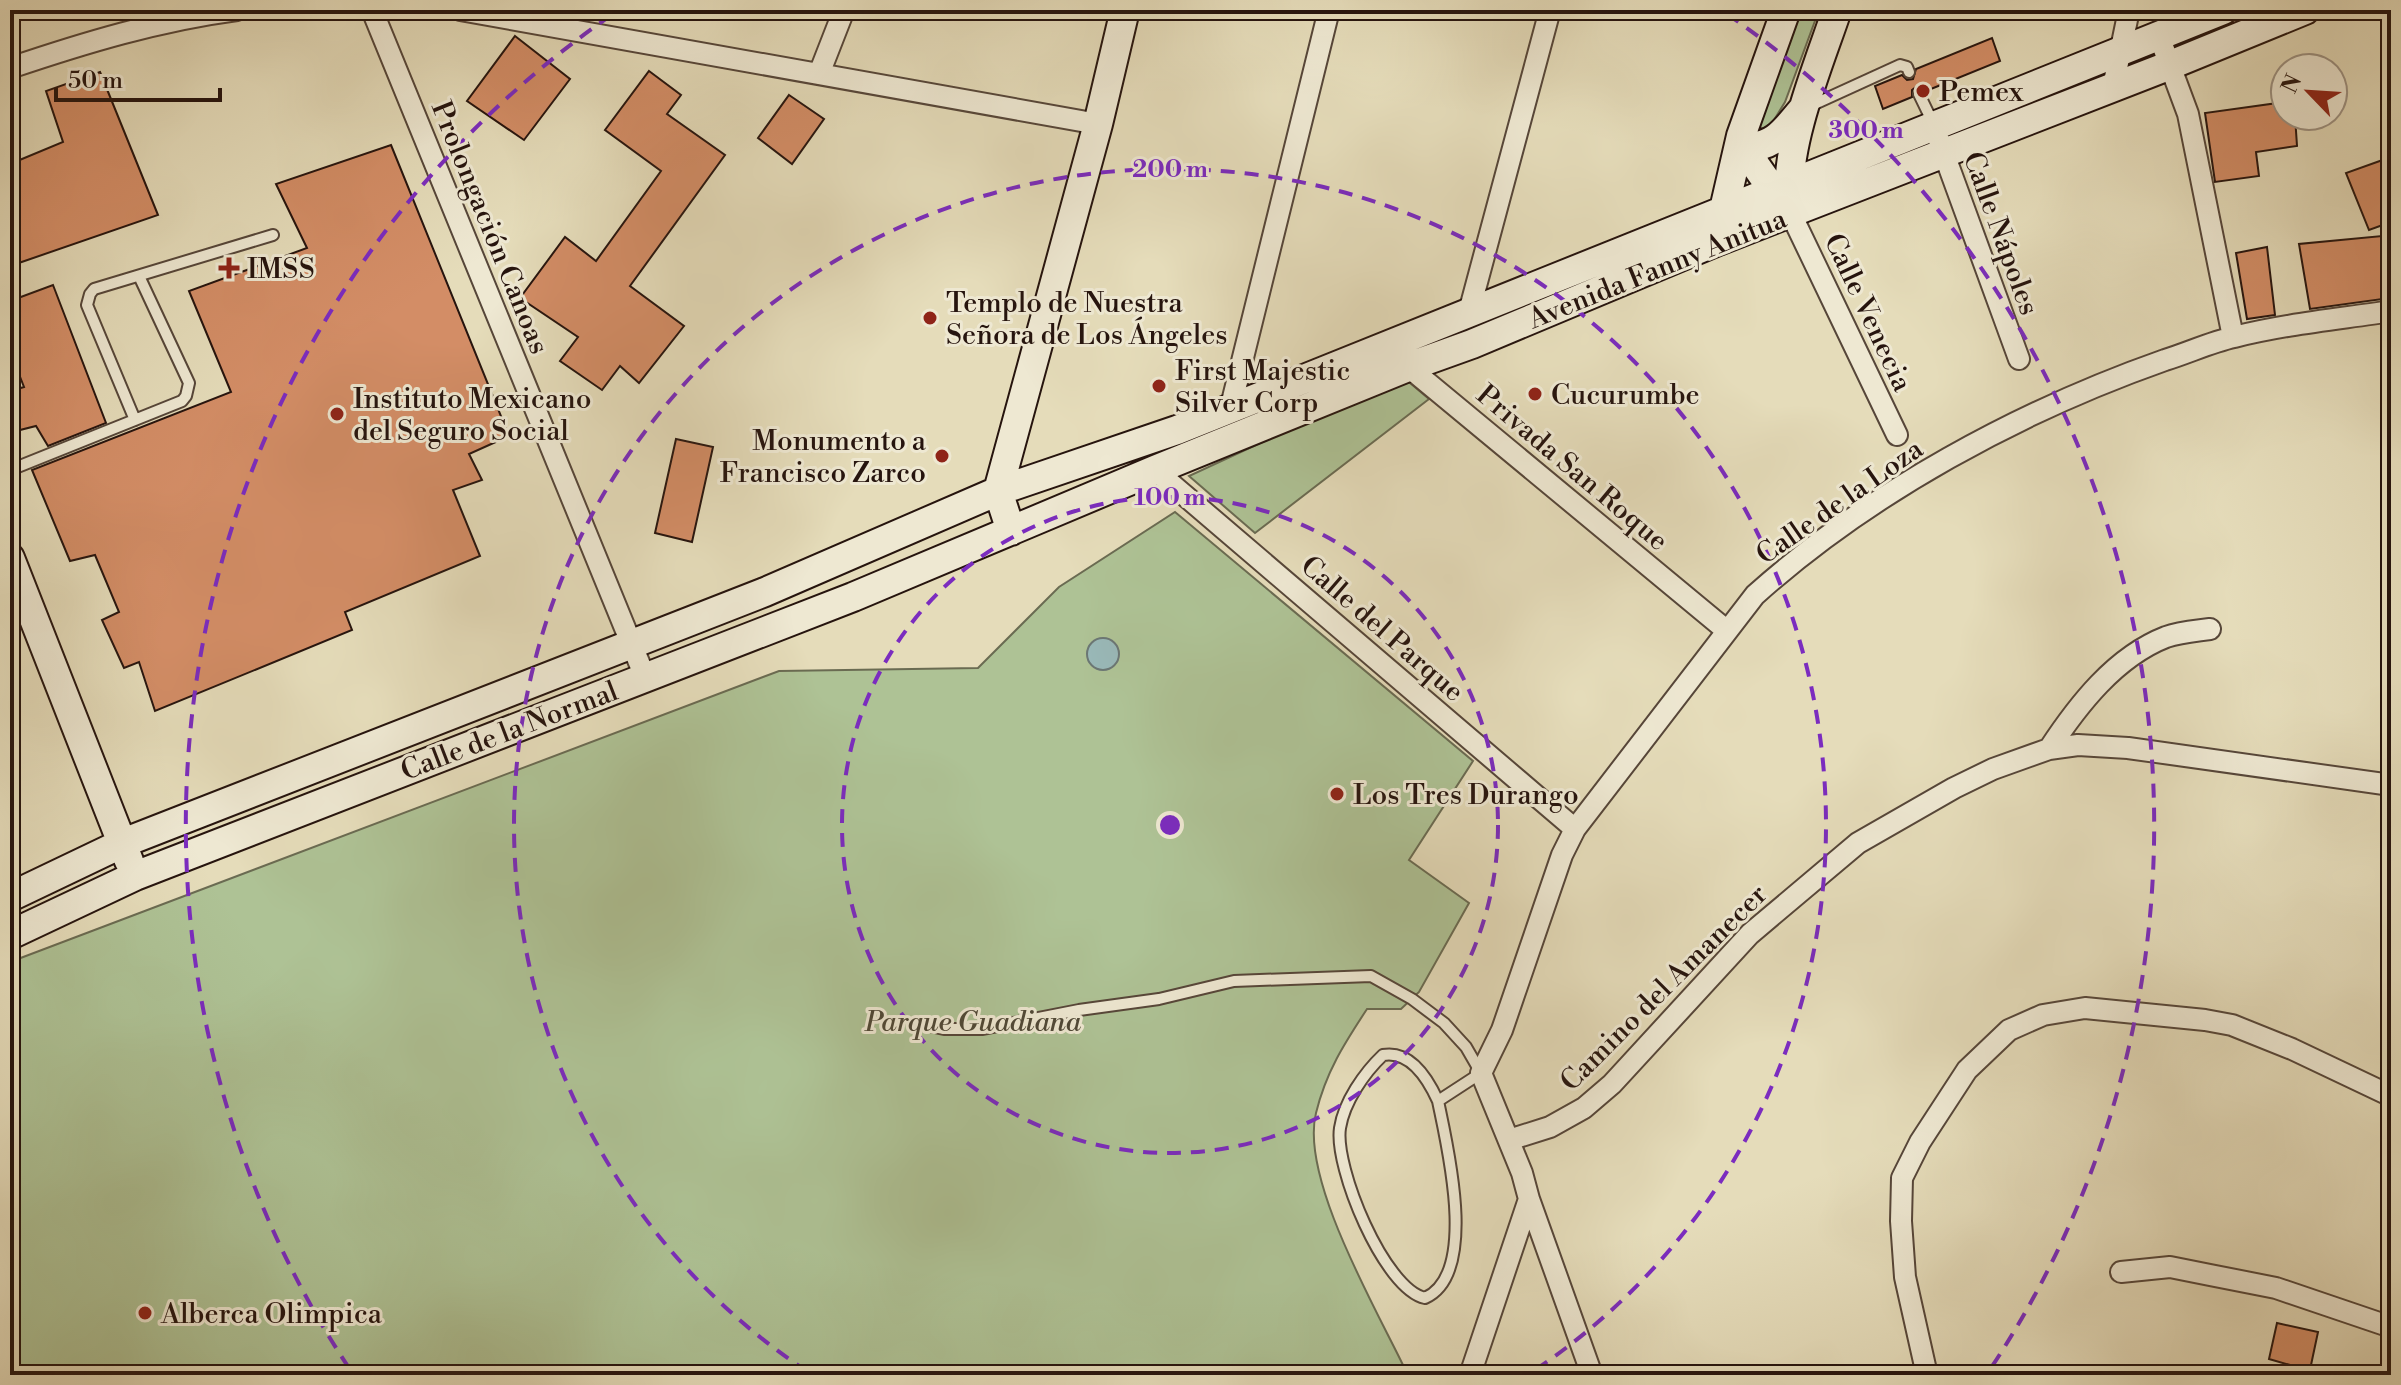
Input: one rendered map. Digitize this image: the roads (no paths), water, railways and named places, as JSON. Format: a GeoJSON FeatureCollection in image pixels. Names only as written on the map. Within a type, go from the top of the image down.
{"type":"FeatureCollection","features":[{"type":"Feature","properties":{"kind":"main road"},"geometry":{"type":"LineString","coordinates":[[1011,531],[998,491],[1098,124],[1125,10]]}},
{"type":"Feature","properties":{"kind":"main road"},"geometry":{"type":"LineString","coordinates":[[1720,227],[1743,141],[1786,10]]}},
{"type":"Feature","properties":{"kind":"main road"},"geometry":{"type":"LineString","coordinates":[[1780,187],[1837,10]]}},
{"type":"Feature","properties":{"kind":"main road","name":"Avenida Fanny Anitua"},"geometry":{"type":"LineString","coordinates":[[1011,531],[1408,367],[1472,344],[1720,227],[1780,187],[2223,10]]}},
{"type":"Feature","properties":{"kind":"main road","name":"Avenida Fanny Anitua"},"geometry":{"type":"LineString","coordinates":[[998,491],[1177,430],[1469,312],[1720,227],[1791,214],[2305,10]]}},
{"type":"Feature","properties":{"kind":"main road"},"geometry":{"type":"LineString","coordinates":[[1743,141],[1756,148],[1770,143],[1803,110]]}},
{"type":"Feature","properties":{"kind":"main road"},"geometry":{"type":"LineString","coordinates":[[1743,141],[1780,187],[1791,214]]}},
{"type":"Feature","properties":{"kind":"main road"},"geometry":{"type":"LineString","coordinates":[[1155,470],[1160,446],[1177,430]]}},
{"type":"Feature","properties":{"kind":"main road","name":"Calle de la Normal"},"geometry":{"type":"LineString","coordinates":[[10,897],[123,843],[765,592],[998,491]]}},
{"type":"Feature","properties":{"kind":"main road","name":"Calle de la Normal"},"geometry":{"type":"LineString","coordinates":[[10,935],[135,876],[853,597],[1011,531]]}},
{"type":"Feature","properties":{"kind":"main road"},"geometry":{"type":"LineString","coordinates":[[10,558],[135,876]]}},
{"type":"Feature","properties":{"kind":"street"},"geometry":{"type":"LineString","coordinates":[[10,68],[73,46],[196,16],[237,10]]}},
{"type":"Feature","properties":{"kind":"street","name":"Prolongación Canoas"},"geometry":{"type":"LineString","coordinates":[[372,10],[645,677]]}},
{"type":"Feature","properties":{"kind":"street"},"geometry":{"type":"LineString","coordinates":[[460,10],[1098,124]]}},
{"type":"Feature","properties":{"kind":"street"},"geometry":{"type":"LineString","coordinates":[[819,74],[844,10]]}},
{"type":"Feature","properties":{"kind":"street"},"geometry":{"type":"LineString","coordinates":[[1231,406],[1329,10]]}},
{"type":"Feature","properties":{"kind":"street"},"geometry":{"type":"LineString","coordinates":[[1469,312],[1550,10]]}},
{"type":"Feature","properties":{"kind":"street"},"geometry":{"type":"LineString","coordinates":[[2113,87],[2129,10]]}},
{"type":"Feature","properties":{"kind":"street"},"geometry":{"type":"LineString","coordinates":[[2159,36],[2188,114],[2233,337]]}},
{"type":"Feature","properties":{"kind":"street","name":"Calle Nápoles"},"geometry":{"type":"LineString","coordinates":[[1934,125],[2019,359]]}},
{"type":"Feature","properties":{"kind":"street","name":"Calle Venecia"},"geometry":{"type":"LineString","coordinates":[[1791,214],[1897,435]]}},
{"type":"Feature","properties":{"kind":"street","name":"Calle de la Loza"},"geometry":{"type":"LineString","coordinates":[[1481,1073],[1502,1030],[1562,855],[1575,829],[1681,694],[1726,630],[1755,595],[1787,567],[1871,508],[1968,447],[2098,384],[2233,337],[2391,311]]}},
{"type":"Feature","properties":{"kind":"street","name":"Privada San Roque"},"geometry":{"type":"LineString","coordinates":[[1384,346],[1726,630]]}},
{"type":"Feature","properties":{"kind":"street","name":"Calle del Parque"},"geometry":{"type":"LineString","coordinates":[[1155,470],[1575,829]]}},
{"type":"Feature","properties":{"kind":"street"},"geometry":{"type":"LineString","coordinates":[[2049,749],[2074,711],[2129,660],[2170,636],[2210,629]]}},
{"type":"Feature","properties":{"kind":"street","name":"Camino del Amanecer"},"geometry":{"type":"LineString","coordinates":[[1509,1140],[1550,1127],[1584,1108],[1612,1084],[1750,934],[1858,843],[1993,769],[2049,749],[2078,745],[2128,748],[2391,785]]}},
{"type":"Feature","properties":{"kind":"street"},"geometry":{"type":"LineString","coordinates":[[1927,1375],[1905,1277],[1902,1178],[1927,1130],[1967,1070],[2009,1030],[2043,1015],[2085,1008],[2205,1020],[2232,1025],[2292,1049],[2391,1096]]}},
{"type":"Feature","properties":{"kind":"street"},"geometry":{"type":"LineString","coordinates":[[1481,1073],[1522,1173],[1592,1375]]}},
{"type":"Feature","properties":{"kind":"street"},"geometry":{"type":"LineString","coordinates":[[1470,1375],[1529,1199]]}},
{"type":"Feature","properties":{"kind":"street"},"geometry":{"type":"LineString","coordinates":[[2121,1272],[2170,1267],[2276,1288],[2391,1327]]}},
{"type":"Feature","properties":{"kind":"lane"},"geometry":{"type":"LineString","coordinates":[[1803,110],[1900,65],[1909,72]]}},
{"type":"Feature","properties":{"kind":"lane"},"geometry":{"type":"LineString","coordinates":[[1919,94],[1934,125]]}},
{"type":"Feature","properties":{"kind":"lane"},"geometry":{"type":"LineString","coordinates":[[135,420],[87,299],[94,289],[273,235]]}},
{"type":"Feature","properties":{"kind":"lane"},"geometry":{"type":"LineString","coordinates":[[10,470],[182,401],[186,396],[189,383],[139,276]]}},
{"type":"Feature","properties":{"kind":"lane"},"geometry":{"type":"LineString","coordinates":[[920,1024],[944,1029],[983,1029],[1079,1010],[1159,999],[1234,981],[1371,976],[1412,999],[1444,1023],[1466,1047],[1481,1073],[1438,1101]]}},
{"type":"Feature","properties":{"kind":"lane"},"geometry":{"type":"LineString","coordinates":[[1383,1055],[1400,1055],[1420,1070],[1438,1101],[1450,1159],[1456,1219],[1453,1256],[1442,1286],[1425,1298],[1408,1290],[1379,1253],[1341,1158],[1340,1129],[1347,1104],[1383,1055]]}},
{"type":"Feature","properties":{"kind":"water"},"geometry":{"type":"Polygon","coordinates":[[[1103,638],[1115,642],[1119,654],[1115,666],[1103,670],[1091,666],[1087,654],[1091,642],[1103,638]]]}},
{"type":"Feature","properties":{"kind":"place","name":"Pemex"},"geometry":{"type":"Point","coordinates":[1923,91]}},
{"type":"Feature","properties":{"kind":"place","name":"IMSS"},"geometry":{"type":"Point","coordinates":[229,268]}},
{"type":"Feature","properties":{"kind":"place","name":"Templo de Nuestra Señora de Los Ángeles"},"geometry":{"type":"Point","coordinates":[930,318]}},
{"type":"Feature","properties":{"kind":"place","name":"First Majestic Silver Corp"},"geometry":{"type":"Point","coordinates":[1159,386]}},
{"type":"Feature","properties":{"kind":"place","name":"Cucurumbe"},"geometry":{"type":"Point","coordinates":[1535,394]}},
{"type":"Feature","properties":{"kind":"place","name":"Instituto Mexicano del Seguro Social"},"geometry":{"type":"Point","coordinates":[337,414]}},
{"type":"Feature","properties":{"kind":"place","name":"Monumento a Francisco Zarco"},"geometry":{"type":"Point","coordinates":[942,456]}},
{"type":"Feature","properties":{"kind":"place","name":"Los Tres Durango"},"geometry":{"type":"Point","coordinates":[1337,794]}},
{"type":"Feature","properties":{"kind":"place","name":"Alberca Olimpica"},"geometry":{"type":"Point","coordinates":[145,1313]}},
{"type":"Feature","properties":{"kind":"park label","name":"Parque Guadiana"},"geometry":{"type":"Point","coordinates":[973,1021]}}]}
